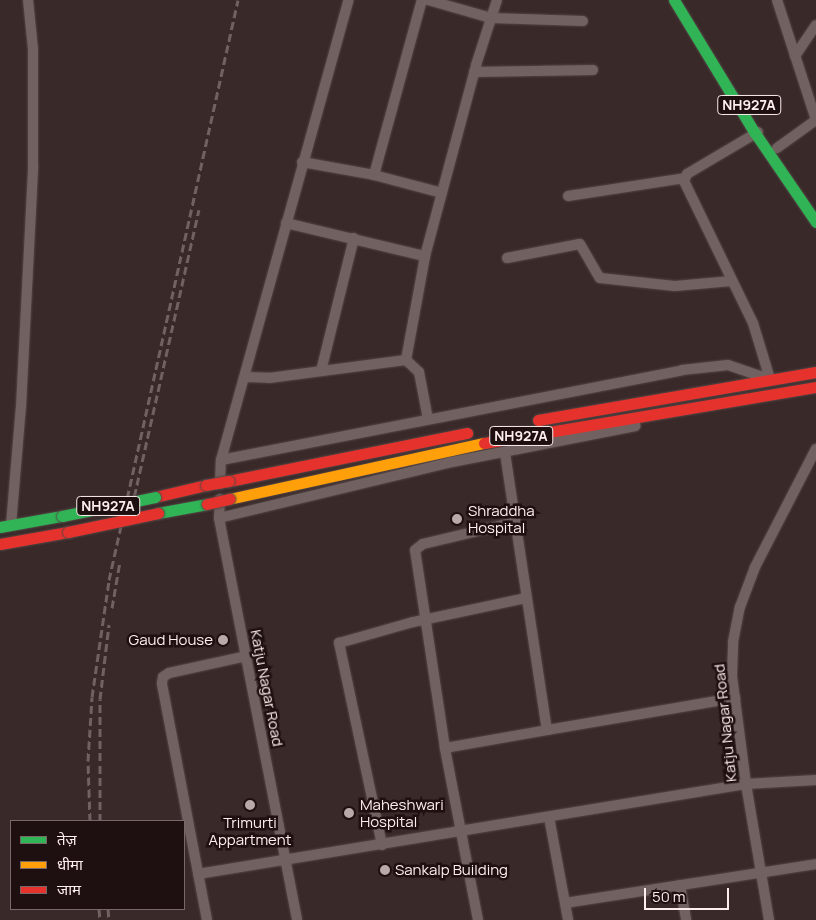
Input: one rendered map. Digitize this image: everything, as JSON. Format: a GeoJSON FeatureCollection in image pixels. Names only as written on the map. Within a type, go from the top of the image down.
{"type":"FeatureCollection","features":[{"type":"Feature","properties":{"kind":"highway","name":"NH927A"},"geometry":{"type":"LineString","coordinates":[[674,0],[816,222]]}},
{"type":"Feature","properties":{"kind":"highway","name":"NH927A"},"geometry":{"type":"LineString","coordinates":[[684,0],[759,131],[777,148],[816,207]]}},
{"type":"Feature","properties":{"kind":"highway","name":"NH927A"},"geometry":{"type":"LineString","coordinates":[[529,421],[816,372]]}},
{"type":"Feature","properties":{"kind":"highway","name":"NH927A"},"geometry":{"type":"LineString","coordinates":[[0,544],[207,504],[502,439],[816,387]]}},
{"type":"Feature","properties":{"kind":"highway","name":"NH927A"},"geometry":{"type":"LineString","coordinates":[[5,526],[481,430]]}},
{"type":"Feature","properties":{"kind":"street"},"geometry":{"type":"LineString","coordinates":[[5,526],[21,408],[33,166],[34,48],[28,0]]}},
{"type":"Feature","properties":{"kind":"street","name":"Katju Nagar Road"},"geometry":{"type":"LineString","coordinates":[[297,920],[219,518],[220,460],[246,377],[302,162],[348,0]]}},
{"type":"Feature","properties":{"kind":"street"},"geometry":{"type":"LineString","coordinates":[[374,175],[422,0]]}},
{"type":"Feature","properties":{"kind":"street"},"geometry":{"type":"LineString","coordinates":[[428,0],[491,18],[583,21]]}},
{"type":"Feature","properties":{"kind":"street"},"geometry":{"type":"LineString","coordinates":[[406,360],[425,256],[474,72],[498,0]]}},
{"type":"Feature","properties":{"kind":"street"},"geometry":{"type":"LineString","coordinates":[[777,0],[816,120],[777,148]]}},
{"type":"Feature","properties":{"kind":"street"},"geometry":{"type":"LineString","coordinates":[[795,56],[816,25]]}},
{"type":"Feature","properties":{"kind":"street"},"geometry":{"type":"LineString","coordinates":[[474,72],[593,70]]}},
{"type":"Feature","properties":{"kind":"street"},"geometry":{"type":"LineString","coordinates":[[568,196],[685,178],[759,131]]}},
{"type":"Feature","properties":{"kind":"street"},"geometry":{"type":"LineString","coordinates":[[302,162],[374,175],[442,193]]}},
{"type":"Feature","properties":{"kind":"street"},"geometry":{"type":"LineString","coordinates":[[685,178],[752,324],[770,379]]}},
{"type":"Feature","properties":{"kind":"street"},"geometry":{"type":"LineString","coordinates":[[286,224],[354,238],[425,256]]}},
{"type":"Feature","properties":{"kind":"street"},"geometry":{"type":"LineString","coordinates":[[321,370],[354,238]]}},
{"type":"Feature","properties":{"kind":"street"},"geometry":{"type":"LineString","coordinates":[[507,258],[580,244],[600,278],[675,286],[732,281]]}},
{"type":"Feature","properties":{"kind":"street"},"geometry":{"type":"LineString","coordinates":[[246,377],[269,378],[406,360],[419,372],[428,419]]}},
{"type":"Feature","properties":{"kind":"street"},"geometry":{"type":"LineString","coordinates":[[220,460],[709,367],[728,365],[770,379]]}},
{"type":"Feature","properties":{"kind":"street"},"geometry":{"type":"LineString","coordinates":[[219,518],[452,462],[719,409],[769,394]]}},
{"type":"Feature","properties":{"kind":"street","name":"Katju Nagar Road"},"geometry":{"type":"LineString","coordinates":[[768,920],[746,784],[735,698],[733,642],[740,607],[755,567],[816,449]]}},
{"type":"Feature","properties":{"kind":"street"},"geometry":{"type":"LineString","coordinates":[[505,453],[547,730]]}},
{"type":"Feature","properties":{"kind":"street"},"geometry":{"type":"LineString","coordinates":[[475,920],[462,832],[445,748],[424,620],[415,550],[423,544],[515,522]]}},
{"type":"Feature","properties":{"kind":"street"},"geometry":{"type":"LineString","coordinates":[[382,845],[338,647],[343,640],[526,598]]}},
{"type":"Feature","properties":{"kind":"street"},"geometry":{"type":"LineString","coordinates":[[207,920],[163,677],[246,656]]}},
{"type":"Feature","properties":{"kind":"street"},"geometry":{"type":"LineString","coordinates":[[445,748],[735,698]]}},
{"type":"Feature","properties":{"kind":"street"},"geometry":{"type":"LineString","coordinates":[[198,874],[284,858],[382,845],[746,784],[816,780]]}},
{"type":"Feature","properties":{"kind":"street"},"geometry":{"type":"LineString","coordinates":[[548,817],[568,920]]}},
{"type":"Feature","properties":{"kind":"street"},"geometry":{"type":"LineString","coordinates":[[566,903],[760,870],[816,864]]}},
{"type":"Feature","properties":{"kind":"street"},"geometry":{"type":"LineString","coordinates":[[680,885],[686,920]]}},
{"type":"Feature","properties":{"kind":"railway"},"geometry":{"type":"LineString","coordinates":[[90,820],[88,761],[92,697],[109,580],[238,0]]}},
{"type":"Feature","properties":{"kind":"railway"},"geometry":{"type":"LineString","coordinates":[[129,520],[199,210]]}},
{"type":"Feature","properties":{"kind":"railway"},"geometry":{"type":"LineString","coordinates":[[112,608],[120,561]]}},
{"type":"Feature","properties":{"kind":"railway"},"geometry":{"type":"LineString","coordinates":[[100,820],[100,699],[109,625]]}},
{"type":"Feature","properties":{"kind":"railway"},"geometry":{"type":"LineString","coordinates":[[99,910],[100,920]]}},
{"type":"Feature","properties":{"kind":"railway"},"geometry":{"type":"LineString","coordinates":[[108,910],[109,920]]}},
{"type":"Feature","properties":{"kind":"traffic: fast"},"geometry":{"type":"LineString","coordinates":[[674,0],[755,133],[816,222]]}},
{"type":"Feature","properties":{"kind":"traffic: fast"},"geometry":{"type":"LineString","coordinates":[[62,516],[155,497]]}},
{"type":"Feature","properties":{"kind":"traffic: fast"},"geometry":{"type":"LineString","coordinates":[[158,513],[207,504]]}},
{"type":"Feature","properties":{"kind":"traffic: fast"},"geometry":{"type":"LineString","coordinates":[[0,527],[62,516]]}},
{"type":"Feature","properties":{"kind":"traffic: slow"},"geometry":{"type":"LineString","coordinates":[[229,499],[484,443]]}},
{"type":"Feature","properties":{"kind":"traffic: jam"},"geometry":{"type":"LineString","coordinates":[[538,420],[816,372]]}},
{"type":"Feature","properties":{"kind":"traffic: jam"},"geometry":{"type":"LineString","coordinates":[[484,443],[816,387]]}},
{"type":"Feature","properties":{"kind":"traffic: jam"},"geometry":{"type":"LineString","coordinates":[[229,481],[467,433]]}},
{"type":"Feature","properties":{"kind":"traffic: jam"},"geometry":{"type":"LineString","coordinates":[[206,485],[229,481]]}},
{"type":"Feature","properties":{"kind":"traffic: jam"},"geometry":{"type":"LineString","coordinates":[[155,497],[206,485]]}},
{"type":"Feature","properties":{"kind":"traffic: jam"},"geometry":{"type":"LineString","coordinates":[[207,504],[229,499]]}},
{"type":"Feature","properties":{"kind":"traffic: jam"},"geometry":{"type":"LineString","coordinates":[[68,532],[158,513]]}},
{"type":"Feature","properties":{"kind":"traffic: jam"},"geometry":{"type":"LineString","coordinates":[[0,544],[68,532]]}},
{"type":"Feature","properties":{"kind":"place","name":"Shraddha Hospital"},"geometry":{"type":"Point","coordinates":[457,519]}},
{"type":"Feature","properties":{"kind":"place","name":"Gaud House"},"geometry":{"type":"Point","coordinates":[223,640]}},
{"type":"Feature","properties":{"kind":"place","name":"Trimurti Appartment"},"geometry":{"type":"Point","coordinates":[250,805]}},
{"type":"Feature","properties":{"kind":"place","name":"Maheshwari Hospital"},"geometry":{"type":"Point","coordinates":[349,813]}},
{"type":"Feature","properties":{"kind":"place","name":"Sankalp Building"},"geometry":{"type":"Point","coordinates":[385,870]}}]}
